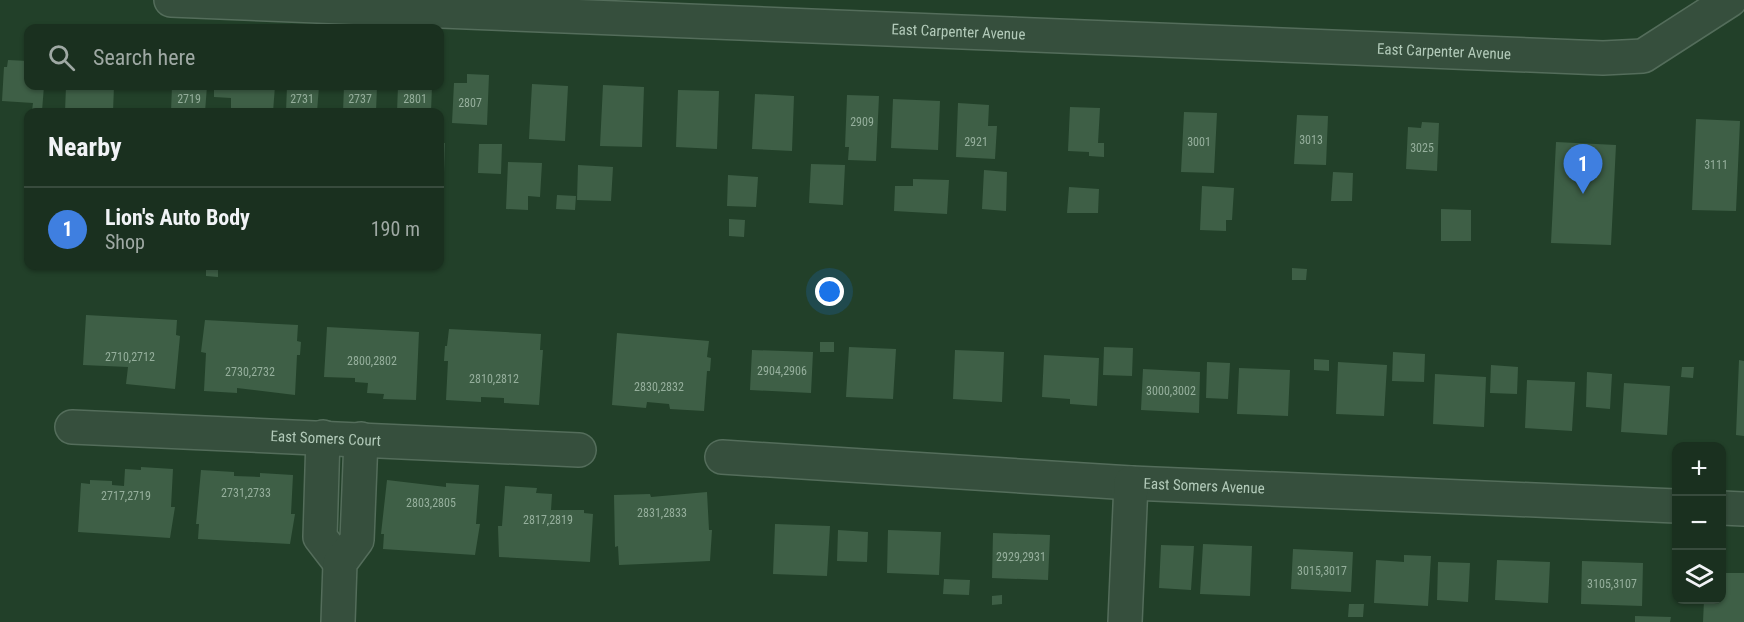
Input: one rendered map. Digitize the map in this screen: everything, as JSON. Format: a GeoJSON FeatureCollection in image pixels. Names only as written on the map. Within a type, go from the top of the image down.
{"type":"FeatureCollection","features":[{"type":"Feature","properties":{"kind":"street","name":"East Carpenter Avenue"},"geometry":{"type":"LineString","coordinates":[[171,0],[1603,58],[1643,56],[1730,0]]}},
{"type":"Feature","properties":{"kind":"street","name":"East Somers Court"},"geometry":{"type":"LineString","coordinates":[[72,427],[579,450]]}},
{"type":"Feature","properties":{"kind":"street"},"geometry":{"type":"LineString","coordinates":[[322,437],[320,537],[339,563]]}},
{"type":"Feature","properties":{"kind":"street"},"geometry":{"type":"LineString","coordinates":[[338,622],[339,563],[357,540],[361,439]]}},
{"type":"Feature","properties":{"kind":"street","name":"East Somers Avenue"},"geometry":{"type":"LineString","coordinates":[[728,457],[1131,483],[1672,506]]}},
{"type":"Feature","properties":{"kind":"street"},"geometry":{"type":"LineString","coordinates":[[1125,622],[1131,483]]}},
{"type":"Feature","properties":{"kind":"street"},"geometry":{"type":"LineString","coordinates":[[1726,508],[1744,509]]}},
{"type":"Feature","properties":{"kind":"building"},"geometry":{"type":"Polygon","coordinates":[[[8,60],[24,61],[24,90],[44,90],[42,108],[32,108],[33,103],[2,101],[4,67],[7,67],[8,60]]]}},
{"type":"Feature","properties":{"kind":"building"},"geometry":{"type":"Polygon","coordinates":[[[467,74],[489,75],[487,125],[452,123],[454,83],[467,83],[467,74]]]}},
{"type":"Feature","properties":{"kind":"building"},"geometry":{"type":"Polygon","coordinates":[[[532,84],[568,86],[565,141],[529,139],[532,84]]]}},
{"type":"Feature","properties":{"kind":"building"},"geometry":{"type":"Polygon","coordinates":[[[603,85],[644,87],[642,147],[600,146],[603,85]]]}},
{"type":"Feature","properties":{"kind":"building"},"geometry":{"type":"Polygon","coordinates":[[[66,90],[114,90],[113,108],[65,108],[66,90]]]}},
{"type":"Feature","properties":{"kind":"building"},"geometry":{"type":"Polygon","coordinates":[[[172,90],[207,90],[205,108],[171,108],[172,90]]]}},
{"type":"Feature","properties":{"kind":"building"},"geometry":{"type":"Polygon","coordinates":[[[214,90],[275,90],[273,108],[231,108],[231,98],[214,97],[214,90]]]}},
{"type":"Feature","properties":{"kind":"building"},"geometry":{"type":"Polygon","coordinates":[[[287,90],[319,90],[317,108],[286,108],[287,90]]]}},
{"type":"Feature","properties":{"kind":"building"},"geometry":{"type":"Polygon","coordinates":[[[344,90],[377,90],[376,108],[343,108],[344,90]]]}},
{"type":"Feature","properties":{"kind":"building"},"geometry":{"type":"Polygon","coordinates":[[[398,90],[432,90],[431,108],[397,108],[398,90]]]}},
{"type":"Feature","properties":{"kind":"building"},"geometry":{"type":"Polygon","coordinates":[[[678,90],[719,91],[717,149],[676,147],[678,90]]]}},
{"type":"Feature","properties":{"kind":"building"},"geometry":{"type":"Polygon","coordinates":[[[755,94],[794,96],[792,151],[752,149],[755,94]]]}},
{"type":"Feature","properties":{"kind":"building"},"geometry":{"type":"Polygon","coordinates":[[[847,95],[879,96],[876,161],[848,160],[849,147],[845,147],[847,95]]]}},
{"type":"Feature","properties":{"kind":"building"},"geometry":{"type":"Polygon","coordinates":[[[893,99],[940,101],[938,150],[891,148],[893,99]]]}},
{"type":"Feature","properties":{"kind":"building"},"geometry":{"type":"Polygon","coordinates":[[[958,103],[989,105],[988,126],[997,126],[995,159],[956,157],[958,103]]]}},
{"type":"Feature","properties":{"kind":"building"},"geometry":{"type":"Polygon","coordinates":[[[1070,107],[1100,108],[1098,143],[1104,143],[1104,157],[1089,156],[1089,152],[1068,151],[1070,107]]]}},
{"type":"Feature","properties":{"kind":"building"},"geometry":{"type":"Polygon","coordinates":[[[1184,112],[1217,113],[1214,173],[1181,172],[1184,112]]]}},
{"type":"Feature","properties":{"kind":"building"},"geometry":{"type":"Polygon","coordinates":[[[1297,115],[1328,116],[1326,165],[1294,164],[1297,115]]]}},
{"type":"Feature","properties":{"kind":"building"},"geometry":{"type":"Polygon","coordinates":[[[1696,119],[1740,121],[1736,211],[1692,210],[1696,119]]]}},
{"type":"Feature","properties":{"kind":"building"},"geometry":{"type":"Polygon","coordinates":[[[1422,122],[1439,123],[1437,171],[1406,169],[1408,127],[1421,128],[1422,122]]]}},
{"type":"Feature","properties":{"kind":"building"},"geometry":{"type":"Polygon","coordinates":[[[1556,142],[1616,145],[1611,245],[1551,243],[1556,142]]]}},
{"type":"Feature","properties":{"kind":"building"},"geometry":{"type":"Polygon","coordinates":[[[479,144],[502,144],[501,174],[478,173],[479,144]]]}},
{"type":"Feature","properties":{"kind":"building"},"geometry":{"type":"Polygon","coordinates":[[[508,162],[542,163],[540,197],[528,196],[528,210],[506,209],[508,162]]]}},
{"type":"Feature","properties":{"kind":"building"},"geometry":{"type":"Polygon","coordinates":[[[811,164],[845,165],[843,205],[809,203],[811,164]]]}},
{"type":"Feature","properties":{"kind":"building"},"geometry":{"type":"Polygon","coordinates":[[[578,165],[613,167],[611,201],[577,200],[578,165]]]}},
{"type":"Feature","properties":{"kind":"building"},"geometry":{"type":"Polygon","coordinates":[[[984,170],[1007,172],[1006,211],[982,209],[984,170]]]}},
{"type":"Feature","properties":{"kind":"building"},"geometry":{"type":"Polygon","coordinates":[[[1333,172],[1353,173],[1352,201],[1331,201],[1333,172]]]}},
{"type":"Feature","properties":{"kind":"building"},"geometry":{"type":"Polygon","coordinates":[[[728,175],[758,177],[756,207],[727,206],[728,175]]]}},
{"type":"Feature","properties":{"kind":"building"},"geometry":{"type":"Polygon","coordinates":[[[913,179],[949,180],[947,214],[894,211],[895,186],[913,186],[913,179]]]}},
{"type":"Feature","properties":{"kind":"building"},"geometry":{"type":"Polygon","coordinates":[[[1202,186],[1234,188],[1232,220],[1226,220],[1226,231],[1200,230],[1202,186]]]}},
{"type":"Feature","properties":{"kind":"building"},"geometry":{"type":"Polygon","coordinates":[[[1069,187],[1099,189],[1098,213],[1067,213],[1069,187]]]}},
{"type":"Feature","properties":{"kind":"building"},"geometry":{"type":"Polygon","coordinates":[[[557,195],[576,196],[575,210],[556,209],[557,195]]]}},
{"type":"Feature","properties":{"kind":"building"},"geometry":{"type":"Polygon","coordinates":[[[1441,209],[1471,210],[1471,241],[1441,241],[1441,209]]]}},
{"type":"Feature","properties":{"kind":"building"},"geometry":{"type":"Polygon","coordinates":[[[729,219],[745,220],[744,237],[729,236],[729,219]]]}},
{"type":"Feature","properties":{"kind":"building"},"geometry":{"type":"Polygon","coordinates":[[[1292,268],[1307,269],[1306,280],[1292,280],[1292,268]]]}},
{"type":"Feature","properties":{"kind":"building"},"geometry":{"type":"Polygon","coordinates":[[[206,270],[218,270],[218,277],[206,276],[206,270]]]}},
{"type":"Feature","properties":{"kind":"building"},"geometry":{"type":"Polygon","coordinates":[[[86,315],[177,320],[176,335],[180,336],[175,389],[126,384],[128,367],[83,365],[86,315]]]}},
{"type":"Feature","properties":{"kind":"building"},"geometry":{"type":"Polygon","coordinates":[[[205,320],[298,325],[297,341],[301,342],[300,355],[297,355],[295,395],[237,388],[237,393],[204,391],[206,353],[201,352],[205,320]]]}},
{"type":"Feature","properties":{"kind":"building"},"geometry":{"type":"Polygon","coordinates":[[[327,327],[419,332],[416,400],[383,399],[384,394],[367,393],[368,383],[355,382],[355,378],[324,377],[327,327]]]}},
{"type":"Feature","properties":{"kind":"building"},"geometry":{"type":"Polygon","coordinates":[[[449,329],[541,334],[540,350],[543,350],[539,405],[504,403],[504,398],[481,397],[481,402],[446,400],[448,361],[444,361],[449,329]]]}},
{"type":"Feature","properties":{"kind":"building"},"geometry":{"type":"Polygon","coordinates":[[[617,333],[709,341],[707,357],[711,358],[710,371],[707,371],[704,411],[670,409],[669,404],[647,402],[646,408],[612,405],[617,333]]]}},
{"type":"Feature","properties":{"kind":"building"},"geometry":{"type":"Polygon","coordinates":[[[820,342],[834,342],[834,352],[820,352],[820,342]]]}},
{"type":"Feature","properties":{"kind":"building"},"geometry":{"type":"Polygon","coordinates":[[[849,347],[896,349],[893,399],[846,397],[849,347]]]}},
{"type":"Feature","properties":{"kind":"building"},"geometry":{"type":"Polygon","coordinates":[[[1104,347],[1133,348],[1132,376],[1103,375],[1104,347]]]}},
{"type":"Feature","properties":{"kind":"building"},"geometry":{"type":"Polygon","coordinates":[[[752,350],[813,352],[811,393],[750,390],[752,350]]]}},
{"type":"Feature","properties":{"kind":"building"},"geometry":{"type":"Polygon","coordinates":[[[955,350],[1004,352],[1002,402],[953,399],[955,350]]]}},
{"type":"Feature","properties":{"kind":"building"},"geometry":{"type":"Polygon","coordinates":[[[1393,352],[1425,354],[1424,382],[1392,381],[1393,352]]]}},
{"type":"Feature","properties":{"kind":"building"},"geometry":{"type":"Polygon","coordinates":[[[1044,355],[1099,358],[1097,406],[1070,404],[1070,399],[1042,397],[1044,355]]]}},
{"type":"Feature","properties":{"kind":"building"},"geometry":{"type":"Polygon","coordinates":[[[1314,359],[1329,360],[1329,371],[1314,370],[1314,359]]]}},
{"type":"Feature","properties":{"kind":"building"},"geometry":{"type":"Polygon","coordinates":[[[1739,360],[1744,361],[1744,436],[1736,435],[1739,360]]]}},
{"type":"Feature","properties":{"kind":"building"},"geometry":{"type":"Polygon","coordinates":[[[1207,362],[1230,363],[1228,399],[1206,398],[1207,362]]]}},
{"type":"Feature","properties":{"kind":"building"},"geometry":{"type":"Polygon","coordinates":[[[1338,362],[1387,365],[1384,416],[1336,414],[1338,362]]]}},
{"type":"Feature","properties":{"kind":"building"},"geometry":{"type":"Polygon","coordinates":[[[1491,365],[1518,367],[1517,394],[1490,393],[1491,365]]]}},
{"type":"Feature","properties":{"kind":"building"},"geometry":{"type":"Polygon","coordinates":[[[1682,367],[1694,367],[1693,378],[1681,377],[1682,367]]]}},
{"type":"Feature","properties":{"kind":"building"},"geometry":{"type":"Polygon","coordinates":[[[1239,368],[1290,370],[1288,416],[1237,414],[1239,368]]]}},
{"type":"Feature","properties":{"kind":"building"},"geometry":{"type":"Polygon","coordinates":[[[1143,369],[1200,372],[1199,413],[1141,410],[1143,369]]]}},
{"type":"Feature","properties":{"kind":"building"},"geometry":{"type":"Polygon","coordinates":[[[1587,372],[1612,374],[1610,409],[1586,407],[1587,372]]]}},
{"type":"Feature","properties":{"kind":"building"},"geometry":{"type":"Polygon","coordinates":[[[1435,374],[1486,377],[1484,427],[1433,424],[1435,374]]]}},
{"type":"Feature","properties":{"kind":"building"},"geometry":{"type":"Polygon","coordinates":[[[1527,380],[1575,382],[1572,431],[1525,428],[1527,380]]]}},
{"type":"Feature","properties":{"kind":"building"},"geometry":{"type":"Polygon","coordinates":[[[1624,383],[1670,386],[1667,435],[1621,432],[1624,383]]]}},
{"type":"Feature","properties":{"kind":"building"},"geometry":{"type":"Polygon","coordinates":[[[141,467],[173,469],[171,507],[175,507],[170,538],[78,532],[81,483],[90,484],[90,480],[112,481],[112,485],[124,486],[125,469],[141,470],[141,467]]]}},
{"type":"Feature","properties":{"kind":"building"},"geometry":{"type":"Polygon","coordinates":[[[201,470],[234,472],[234,476],[260,477],[260,473],[293,475],[291,514],[295,514],[290,544],[198,539],[199,524],[196,524],[201,470]]]}},
{"type":"Feature","properties":{"kind":"building"},"geometry":{"type":"Polygon","coordinates":[[[387,480],[446,487],[446,483],[479,485],[476,524],[480,524],[475,555],[383,549],[384,534],[381,534],[387,480]]]}},
{"type":"Feature","properties":{"kind":"building"},"geometry":{"type":"Polygon","coordinates":[[[505,486],[537,488],[536,493],[552,494],[551,510],[584,510],[584,513],[593,514],[590,562],[499,557],[498,526],[502,526],[505,486]]]}},
{"type":"Feature","properties":{"kind":"building"},"geometry":{"type":"Polygon","coordinates":[[[707,492],[709,530],[712,530],[710,561],[619,565],[618,546],[615,547],[614,495],[650,494],[651,497],[707,492]]]}},
{"type":"Feature","properties":{"kind":"building"},"geometry":{"type":"Polygon","coordinates":[[[775,524],[830,526],[827,576],[773,574],[775,524]]]}},
{"type":"Feature","properties":{"kind":"building"},"geometry":{"type":"Polygon","coordinates":[[[838,530],[868,532],[867,562],[837,561],[838,530]]]}},
{"type":"Feature","properties":{"kind":"building"},"geometry":{"type":"Polygon","coordinates":[[[888,530],[941,532],[939,575],[887,573],[888,530]]]}},
{"type":"Feature","properties":{"kind":"building"},"geometry":{"type":"Polygon","coordinates":[[[993,533],[1050,535],[1048,580],[992,578],[993,533]]]}},
{"type":"Feature","properties":{"kind":"building"},"geometry":{"type":"Polygon","coordinates":[[[1203,544],[1252,546],[1250,596],[1200,594],[1203,544]]]}},
{"type":"Feature","properties":{"kind":"building"},"geometry":{"type":"Polygon","coordinates":[[[1161,545],[1194,546],[1191,590],[1159,588],[1161,545]]]}},
{"type":"Feature","properties":{"kind":"building"},"geometry":{"type":"Polygon","coordinates":[[[1293,549],[1353,552],[1351,592],[1291,589],[1293,549]]]}},
{"type":"Feature","properties":{"kind":"building"},"geometry":{"type":"Polygon","coordinates":[[[1404,555],[1431,556],[1428,606],[1374,603],[1376,560],[1404,562],[1404,555]]]}},
{"type":"Feature","properties":{"kind":"building"},"geometry":{"type":"Polygon","coordinates":[[[1497,560],[1550,562],[1548,603],[1495,600],[1497,560]]]}},
{"type":"Feature","properties":{"kind":"building"},"geometry":{"type":"Polygon","coordinates":[[[1582,561],[1643,563],[1642,606],[1581,604],[1582,561]]]}},
{"type":"Feature","properties":{"kind":"building"},"geometry":{"type":"Polygon","coordinates":[[[1438,562],[1470,563],[1468,602],[1437,600],[1438,562]]]}},
{"type":"Feature","properties":{"kind":"building"},"geometry":{"type":"Polygon","coordinates":[[[1726,573],[1744,573],[1744,622],[1703,622],[1704,604],[1726,604],[1726,573]]]}},
{"type":"Feature","properties":{"kind":"building"},"geometry":{"type":"Polygon","coordinates":[[[944,579],[970,580],[969,595],[943,594],[944,579]]]}},
{"type":"Feature","properties":{"kind":"building"},"geometry":{"type":"Polygon","coordinates":[[[1002,595],[1002,604],[992,605],[992,596],[1002,595]]]}},
{"type":"Feature","properties":{"kind":"building"},"geometry":{"type":"Polygon","coordinates":[[[1349,604],[1364,604],[1363,617],[1348,617],[1349,604]]]}},
{"type":"Feature","properties":{"kind":"building"},"geometry":{"type":"Polygon","coordinates":[[[1635,616],[1671,617],[1670,622],[1635,622],[1635,616]]]}},
{"type":"Feature","properties":{"kind":"place","name":"Lion's Auto Body"},"geometry":{"type":"Point","coordinates":[1583,194]}}]}
